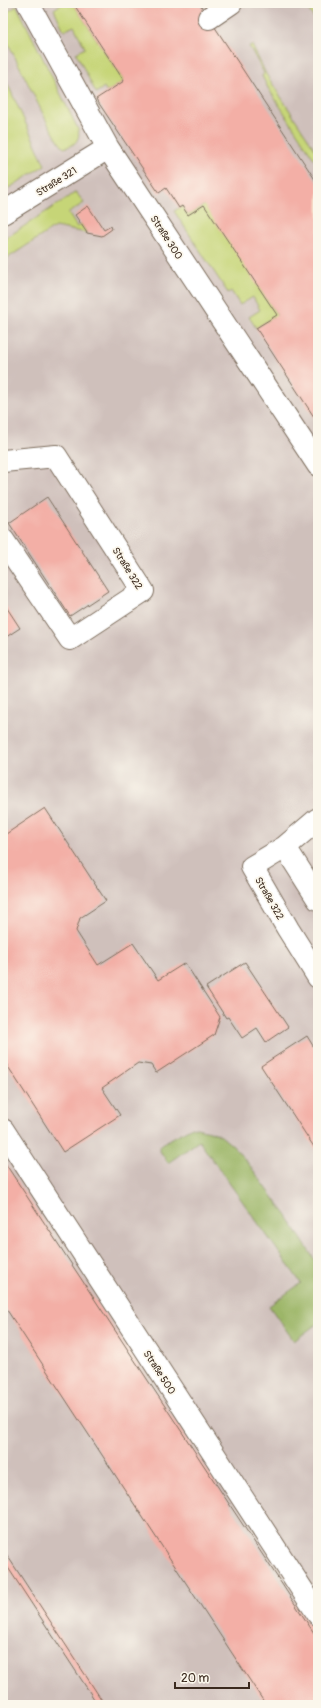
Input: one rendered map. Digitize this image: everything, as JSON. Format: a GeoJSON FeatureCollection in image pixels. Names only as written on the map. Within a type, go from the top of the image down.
{"type":"FeatureCollection","features":[{"type":"Feature","properties":{"kind":"street","name":"Straße 300"},"geometry":{"type":"LineString","coordinates":[[28,3],[108,148],[318,465]]}},
{"type":"Feature","properties":{"kind":"street"},"geometry":{"type":"LineString","coordinates":[[209,18],[231,3]]}},
{"type":"Feature","properties":{"kind":"street","name":"Straße 321"},"geometry":{"type":"LineString","coordinates":[[3,213],[108,148]]}},
{"type":"Feature","properties":{"kind":"street","name":"Straße 322"},"geometry":{"type":"LineString","coordinates":[[3,461],[56,456],[143,591],[70,639],[3,540]]}},
{"type":"Feature","properties":{"kind":"street","name":"Straße 322"},"geometry":{"type":"LineString","coordinates":[[318,819],[285,847],[252,867],[288,930],[318,977]]}},
{"type":"Feature","properties":{"kind":"street"},"geometry":{"type":"LineString","coordinates":[[285,847],[318,899]]}},
{"type":"Feature","properties":{"kind":"street","name":"Straße 500"},"geometry":{"type":"LineString","coordinates":[[3,1130],[318,1614]]}},
{"type":"Feature","properties":{"kind":"shaded area"},"geometry":{"type":"Polygon","coordinates":[[[3,3],[318,3],[318,1705],[3,1705],[3,3]]]}},
{"type":"Feature","properties":{"kind":"green space"},"geometry":{"type":"Polygon","coordinates":[[[63,3],[73,3],[124,81],[107,92],[104,87],[96,93],[76,53],[85,48],[74,26],[64,31],[54,9],[63,3]]]}},
{"type":"Feature","properties":{"kind":"green space"},"geometry":{"type":"Polygon","coordinates":[[[304,3],[318,3],[318,24],[304,3]]]}},
{"type":"Feature","properties":{"kind":"green space"},"geometry":{"type":"Polygon","coordinates":[[[17,6],[78,129],[78,139],[71,146],[64,148],[61,145],[47,122],[3,33],[3,14],[17,6]]]}},
{"type":"Feature","properties":{"kind":"green space"},"geometry":{"type":"Polygon","coordinates":[[[252,45],[266,74],[318,154],[318,165],[268,88],[262,76],[264,73],[249,46],[252,45]]]}},
{"type":"Feature","properties":{"kind":"green space"},"geometry":{"type":"Polygon","coordinates":[[[3,74],[45,165],[3,192],[3,74]]]}},
{"type":"Feature","properties":{"kind":"green space"},"geometry":{"type":"Polygon","coordinates":[[[76,192],[84,203],[68,213],[77,227],[81,224],[87,233],[55,227],[3,261],[3,240],[76,192]]]}},
{"type":"Feature","properties":{"kind":"green space"},"geometry":{"type":"Polygon","coordinates":[[[206,204],[277,315],[256,328],[249,317],[260,310],[253,297],[240,305],[231,291],[228,293],[174,211],[182,206],[188,215],[206,204]]]}},
{"type":"Feature","properties":{"kind":"green space"},"geometry":{"type":"Polygon","coordinates":[[[192,1127],[210,1131],[221,1136],[233,1146],[248,1163],[287,1216],[318,1265],[318,1323],[294,1341],[269,1306],[301,1283],[199,1141],[168,1163],[160,1151],[160,1146],[165,1142],[192,1127]]]}},
{"type":"Feature","properties":{"kind":"building"},"geometry":{"type":"Polygon","coordinates":[[[73,3],[199,3],[318,184],[318,423],[256,328],[277,315],[204,205],[188,215],[182,206],[179,208],[166,188],[159,193],[96,99],[124,81],[73,3]]]}},
{"type":"Feature","properties":{"kind":"building"},"geometry":{"type":"Polygon","coordinates":[[[88,206],[104,230],[111,226],[112,229],[102,236],[87,233],[75,215],[88,206]]]}},
{"type":"Feature","properties":{"kind":"building"},"geometry":{"type":"Polygon","coordinates":[[[47,497],[108,591],[70,616],[9,523],[47,497]]]}},
{"type":"Feature","properties":{"kind":"building"},"geometry":{"type":"Polygon","coordinates":[[[3,602],[20,628],[3,639],[3,602]]]}},
{"type":"Feature","properties":{"kind":"building"},"geometry":{"type":"Polygon","coordinates":[[[45,808],[106,901],[80,918],[76,931],[98,965],[133,943],[158,980],[185,963],[220,1017],[214,1035],[156,1073],[151,1065],[138,1063],[102,1088],[120,1115],[63,1152],[7,1065],[3,1064],[3,855],[6,845],[3,840],[3,836],[45,808]]]}},
{"type":"Feature","properties":{"kind":"building"},"geometry":{"type":"Polygon","coordinates":[[[245,962],[288,1027],[266,1042],[257,1028],[242,1038],[228,1017],[226,1018],[206,987],[245,962]]]}},
{"type":"Feature","properties":{"kind":"building"},"geometry":{"type":"Polygon","coordinates":[[[307,1036],[318,1054],[318,1153],[261,1066],[307,1036]]]}},
{"type":"Feature","properties":{"kind":"building"},"geometry":{"type":"Polygon","coordinates":[[[3,1160],[318,1639],[318,1705],[266,1705],[3,1304],[3,1160]]]}},
{"type":"Feature","properties":{"kind":"building"},"geometry":{"type":"Polygon","coordinates":[[[3,1549],[105,1705],[98,1705],[3,1560],[3,1549]]]}}]}
